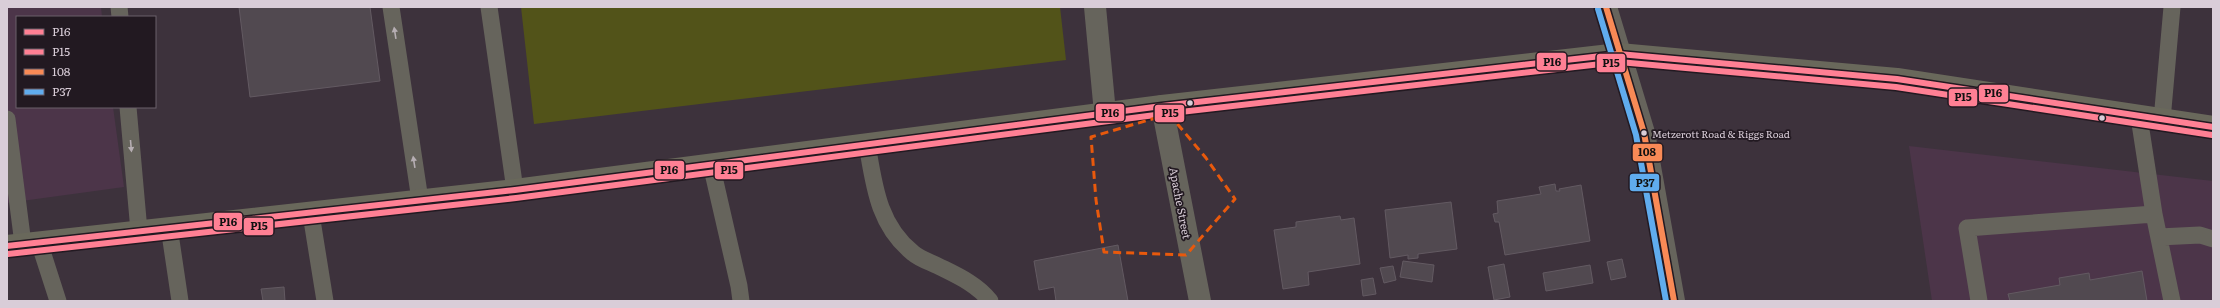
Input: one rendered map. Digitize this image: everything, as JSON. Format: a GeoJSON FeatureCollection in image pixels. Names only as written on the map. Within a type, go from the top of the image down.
{"type":"FeatureCollection","features":[{"type":"Feature","properties":{"kind":"main road"},"geometry":{"type":"LineString","coordinates":[[23,244],[169,227],[310,214],[515,190],[1104,113],[1619,54],[1897,79],[2139,117],[2213,127]]}},
{"type":"Feature","properties":{"kind":"street"},"geometry":{"type":"LineString","coordinates":[[1095,7],[1104,113]]}},
{"type":"Feature","properties":{"kind":"street"},"geometry":{"type":"LineString","coordinates":[[1606,7],[1644,133],[1674,301]]}},
{"type":"Feature","properties":{"kind":"street","name":"Apache Street"},"geometry":{"type":"LineString","coordinates":[[1162,106],[1200,301]]}},
{"type":"Feature","properties":{"kind":"lane"},"geometry":{"type":"LineString","coordinates":[[391,7],[420,200]]}},
{"type":"Feature","properties":{"kind":"lane"},"geometry":{"type":"LineString","coordinates":[[489,7],[515,190]]}},
{"type":"Feature","properties":{"kind":"lane"},"geometry":{"type":"LineString","coordinates":[[2162,120],[2172,7]]}},
{"type":"Feature","properties":{"kind":"lane"},"geometry":{"type":"LineString","coordinates":[[128,108],[139,231]]}},
{"type":"Feature","properties":{"kind":"lane"},"geometry":{"type":"LineString","coordinates":[[2139,117],[2154,214],[2172,301]]}},
{"type":"Feature","properties":{"kind":"lane"},"geometry":{"type":"LineString","coordinates":[[7,119],[23,244],[58,301]]}},
{"type":"Feature","properties":{"kind":"lane"},"geometry":{"type":"LineString","coordinates":[[867,144],[877,200],[891,229],[914,254],[962,277],[986,295],[990,301]]}},
{"type":"Feature","properties":{"kind":"lane"},"geometry":{"type":"LineString","coordinates":[[711,164],[739,286],[741,301]]}},
{"type":"Feature","properties":{"kind":"lane"},"geometry":{"type":"LineString","coordinates":[[310,214],[325,301]]}},
{"type":"Feature","properties":{"kind":"lane"},"geometry":{"type":"LineString","coordinates":[[1979,301],[1967,228],[2154,214]]}},
{"type":"Feature","properties":{"kind":"lane"},"geometry":{"type":"LineString","coordinates":[[169,227],[180,301]]}},
{"type":"Feature","properties":{"kind":"lane"},"geometry":{"type":"LineString","coordinates":[[2159,237],[2200,235],[2213,239]]}},
{"type":"Feature","properties":{"kind":"highlighted area"},"geometry":{"type":"Polygon","coordinates":[[[1169,114],[1206,158],[1235,199],[1186,255],[1104,252],[1096,200],[1091,137],[1169,114]]]}},
{"type":"Feature","properties":{"kind":"shaded area"},"geometry":{"type":"Polygon","coordinates":[[[7,7],[101,7],[102,16],[16,16],[16,108],[113,108],[124,187],[7,203],[7,7]]]}},
{"type":"Feature","properties":{"kind":"shaded area"},"geometry":{"type":"Polygon","coordinates":[[[521,7],[1060,7],[1066,60],[534,124],[521,7]]]}},
{"type":"Feature","properties":{"kind":"shaded area"},"geometry":{"type":"Polygon","coordinates":[[[1909,146],[2213,181],[2213,301],[1932,301],[1909,146]]]}},
{"type":"Feature","properties":{"kind":"building"},"geometry":{"type":"Polygon","coordinates":[[[239,7],[370,7],[380,81],[250,97],[239,7]]]}},
{"type":"Feature","properties":{"kind":"building"},"geometry":{"type":"Polygon","coordinates":[[[1555,184],[1556,191],[1560,191],[1559,189],[1581,185],[1590,241],[1505,255],[1499,222],[1495,222],[1493,214],[1498,213],[1497,201],[1541,194],[1539,187],[1555,184]]]}},
{"type":"Feature","properties":{"kind":"building"},"geometry":{"type":"Polygon","coordinates":[[[1451,202],[1457,249],[1418,254],[1418,258],[1408,259],[1408,255],[1390,258],[1385,210],[1451,202]]]}},
{"type":"Feature","properties":{"kind":"building"},"geometry":{"type":"Polygon","coordinates":[[[1340,216],[1341,220],[1354,218],[1360,264],[1308,272],[1309,285],[1283,289],[1274,230],[1296,227],[1296,222],[1340,216]]]}},
{"type":"Feature","properties":{"kind":"building"},"geometry":{"type":"Polygon","coordinates":[[[1118,245],[1128,301],[1056,301],[1054,287],[1039,290],[1034,261],[1118,245]]]}},
{"type":"Feature","properties":{"kind":"building"},"geometry":{"type":"Polygon","coordinates":[[[1622,259],[1626,277],[1611,280],[1607,262],[1622,259]]]}},
{"type":"Feature","properties":{"kind":"building"},"geometry":{"type":"Polygon","coordinates":[[[1403,261],[1434,265],[1432,282],[1400,277],[1403,261]]]}},
{"type":"Feature","properties":{"kind":"building"},"geometry":{"type":"Polygon","coordinates":[[[1504,264],[1510,297],[1494,300],[1488,267],[1504,264]]]}},
{"type":"Feature","properties":{"kind":"building"},"geometry":{"type":"Polygon","coordinates":[[[1590,265],[1593,283],[1546,291],[1543,273],[1590,265]]]}},
{"type":"Feature","properties":{"kind":"building"},"geometry":{"type":"Polygon","coordinates":[[[1393,266],[1396,280],[1384,283],[1380,268],[1393,266]]]}},
{"type":"Feature","properties":{"kind":"building"},"geometry":{"type":"Polygon","coordinates":[[[2142,271],[2147,301],[2010,301],[2008,294],[2060,285],[2059,278],[2089,273],[2090,280],[2142,271]]]}},
{"type":"Feature","properties":{"kind":"building"},"geometry":{"type":"Polygon","coordinates":[[[1373,278],[1376,294],[1363,296],[1361,280],[1373,278]]]}},
{"type":"Feature","properties":{"kind":"building"},"geometry":{"type":"Polygon","coordinates":[[[284,287],[285,301],[263,301],[261,289],[284,287]]]}},
{"type":"Feature","properties":{"kind":"transit line","name":"108"},"geometry":{"type":"LineString","coordinates":[[1606,7],[1644,133],[1674,301]]}},
{"type":"Feature","properties":{"kind":"transit line","name":"P37"},"geometry":{"type":"LineString","coordinates":[[1598,9],[1636,135],[1666,301]]}},
{"type":"Feature","properties":{"kind":"transit line","name":"P16"},"geometry":{"type":"LineString","coordinates":[[7,246],[515,190],[1162,106],[1619,54],[1897,79],[2213,127]]}},
{"type":"Feature","properties":{"kind":"transit line","name":"P15"},"geometry":{"type":"LineString","coordinates":[[8,254],[516,198],[1163,114],[1619,62],[1896,87],[2212,135]]}},
{"type":"Feature","properties":{"kind":"place","name":"Metzerott Road & Riggs Road"},"geometry":{"type":"Point","coordinates":[1644,133]}}]}
